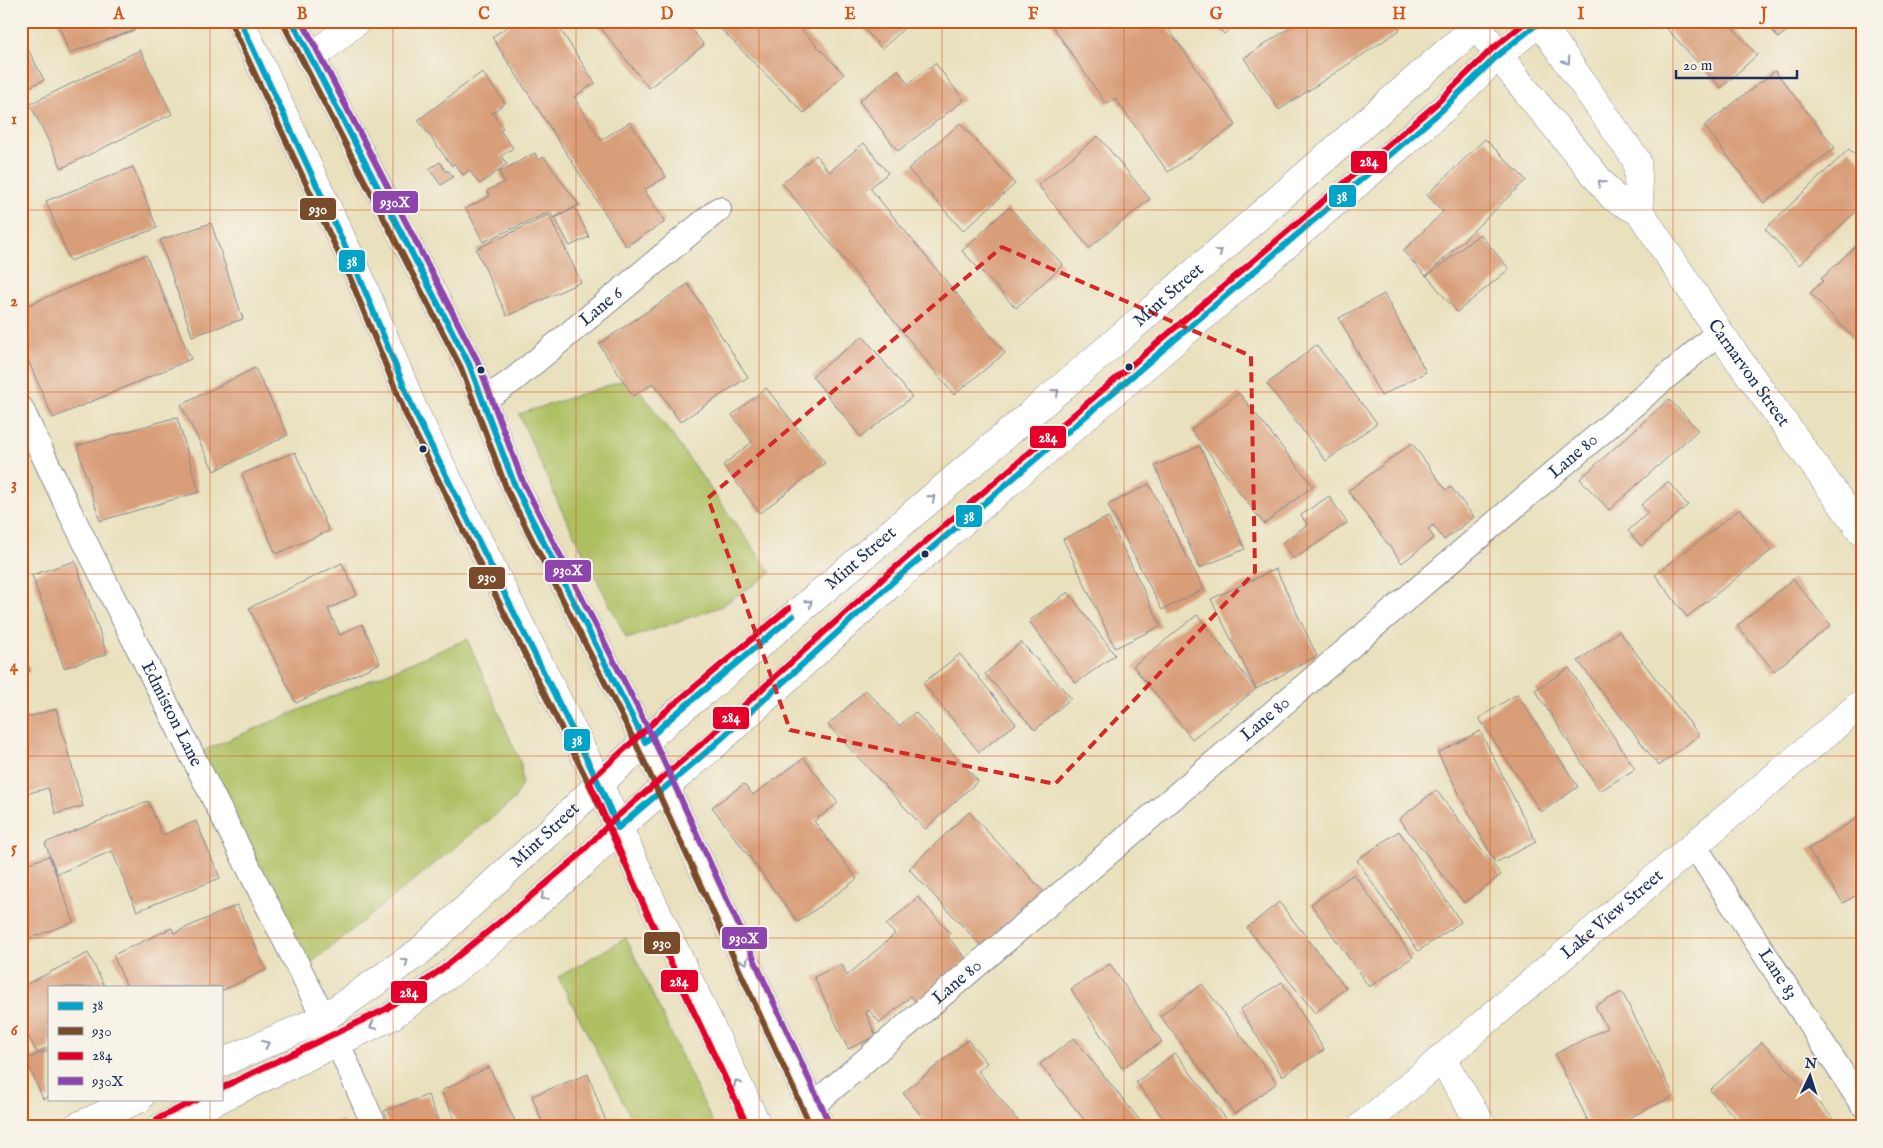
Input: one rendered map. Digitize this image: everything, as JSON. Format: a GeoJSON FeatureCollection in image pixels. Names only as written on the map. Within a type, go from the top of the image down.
{"type":"FeatureCollection","features":[{"type":"Feature","properties":{"kind":"main road"},"geometry":{"type":"LineString","coordinates":[[240,21],[359,276],[414,411],[599,784],[758,1127]]}},
{"type":"Feature","properties":{"kind":"main road"},"geometry":{"type":"LineString","coordinates":[[292,21],[469,364],[515,486],[645,742],[817,1116]]}},
{"type":"Feature","properties":{"kind":"main road"},"geometry":{"type":"LineString","coordinates":[[310,59],[357,21]]}},
{"type":"Feature","properties":{"kind":"main road"},"geometry":{"type":"LineString","coordinates":[[222,1098],[338,1044],[390,1017],[447,976],[582,864],[618,828],[711,748],[896,579],[1441,111],[1498,55],[1540,22]]}},
{"type":"Feature","properties":{"kind":"main road","name":"Carnarvon Street"},"geometry":{"type":"LineString","coordinates":[[1540,22],[1637,162],[1640,212]]}},
{"type":"Feature","properties":{"kind":"main road","name":"Mint Street"},"geometry":{"type":"LineString","coordinates":[[222,1063],[324,1018],[419,952],[673,716],[713,685],[1114,343],[1415,81],[1477,23]]}},
{"type":"Feature","properties":{"kind":"main road","name":"Carnarvon Street"},"geometry":{"type":"LineString","coordinates":[[1477,23],[1498,55],[1613,197],[1640,212],[1719,332],[1862,532]]}},
{"type":"Feature","properties":{"kind":"main road","name":"Lake View Street"},"geometry":{"type":"LineString","coordinates":[[1361,1127],[1862,703]]}},
{"type":"Feature","properties":{"kind":"main road"},"geometry":{"type":"LineString","coordinates":[[1441,1058],[1483,1127]]}},
{"type":"Feature","properties":{"kind":"main road"},"geometry":{"type":"LineString","coordinates":[[76,1127],[137,1100]]}},
{"type":"Feature","properties":{"kind":"main road"},"geometry":{"type":"LineString","coordinates":[[161,1127],[218,1100]]}},
{"type":"Feature","properties":{"kind":"lane","name":"Lane 6"},"geometry":{"type":"LineString","coordinates":[[482,400],[512,381],[719,209]]}},
{"type":"Feature","properties":{"kind":"lane","name":"Lane 80"},"geometry":{"type":"LineString","coordinates":[[817,1116],[1719,332]]}},
{"type":"Feature","properties":{"kind":"lane","name":"Edmiston Lane"},"geometry":{"type":"LineString","coordinates":[[21,408],[70,512],[324,1018]]}},
{"type":"Feature","properties":{"kind":"lane","name":"Lane 83"},"geometry":{"type":"LineString","coordinates":[[1694,845],[1862,1104]]}},
{"type":"Feature","properties":{"kind":"lane"},"geometry":{"type":"LineString","coordinates":[[338,1044],[375,1127]]}},
{"type":"Feature","properties":{"kind":"highlighted area"},"geometry":{"type":"Polygon","coordinates":[[[1002,247],[1251,356],[1255,572],[1055,784],[790,730],[708,498],[1002,247]]]}},
{"type":"Feature","properties":{"kind":"green space"},"geometry":{"type":"Polygon","coordinates":[[[631,378],[771,573],[720,607],[627,639],[560,507],[519,414],[631,378]]]}},
{"type":"Feature","properties":{"kind":"green space"},"geometry":{"type":"Polygon","coordinates":[[[467,639],[521,764],[522,783],[514,800],[296,975],[200,752],[467,639]]]}},
{"type":"Feature","properties":{"kind":"green space"},"geometry":{"type":"Polygon","coordinates":[[[626,938],[715,1127],[636,1127],[558,977],[626,938]]]}},
{"type":"Feature","properties":{"kind":"building"},"geometry":{"type":"Polygon","coordinates":[[[57,21],[132,21],[135,30],[69,53],[57,21]]]}},
{"type":"Feature","properties":{"kind":"building"},"geometry":{"type":"Polygon","coordinates":[[[516,21],[555,21],[595,83],[574,97],[601,140],[630,122],[666,177],[644,190],[665,222],[626,246],[492,37],[516,21]]]}},
{"type":"Feature","properties":{"kind":"building"},"geometry":{"type":"Polygon","coordinates":[[[595,21],[685,21],[704,45],[649,88],[595,21]]]}},
{"type":"Feature","properties":{"kind":"building"},"geometry":{"type":"Polygon","coordinates":[[[713,21],[793,21],[844,74],[804,113],[713,21]]]}},
{"type":"Feature","properties":{"kind":"building"},"geometry":{"type":"Polygon","coordinates":[[[857,21],[912,21],[882,49],[857,21]]]}},
{"type":"Feature","properties":{"kind":"building"},"geometry":{"type":"Polygon","coordinates":[[[1049,21],[1163,21],[1236,125],[1168,172],[1115,98],[1106,104],[1049,21]]]}},
{"type":"Feature","properties":{"kind":"building"},"geometry":{"type":"Polygon","coordinates":[[[1212,21],[1238,21],[1224,34],[1212,21]]]}},
{"type":"Feature","properties":{"kind":"building"},"geometry":{"type":"Polygon","coordinates":[[[1300,21],[1394,21],[1400,30],[1279,110],[1244,58],[1300,21]]]}},
{"type":"Feature","properties":{"kind":"building"},"geometry":{"type":"Polygon","coordinates":[[[1660,21],[1727,21],[1757,55],[1721,88],[1660,21]]]}},
{"type":"Feature","properties":{"kind":"building"},"geometry":{"type":"Polygon","coordinates":[[[1765,21],[1799,21],[1778,38],[1765,21]]]}},
{"type":"Feature","properties":{"kind":"building"},"geometry":{"type":"Polygon","coordinates":[[[21,36],[44,80],[21,91],[21,36]]]}},
{"type":"Feature","properties":{"kind":"building"},"geometry":{"type":"Polygon","coordinates":[[[140,50],[172,114],[62,168],[30,104],[140,50]]]}},
{"type":"Feature","properties":{"kind":"building"},"geometry":{"type":"Polygon","coordinates":[[[935,63],[964,100],[898,151],[859,101],[898,70],[908,84],[935,63]]]}},
{"type":"Feature","properties":{"kind":"building"},"geometry":{"type":"Polygon","coordinates":[[[1775,71],[1835,148],[1764,203],[1704,126],[1775,71]]]}},
{"type":"Feature","properties":{"kind":"building"},"geometry":{"type":"Polygon","coordinates":[[[482,72],[505,103],[492,113],[503,128],[500,130],[513,148],[501,156],[507,164],[480,184],[469,170],[463,175],[454,163],[452,166],[418,120],[482,72]]]}},
{"type":"Feature","properties":{"kind":"building"},"geometry":{"type":"Polygon","coordinates":[[[960,123],[1015,184],[963,231],[908,169],[960,123]]]}},
{"type":"Feature","properties":{"kind":"building"},"geometry":{"type":"Polygon","coordinates":[[[1098,136],[1150,199],[1089,248],[1038,185],[1098,136]]]}},
{"type":"Feature","properties":{"kind":"building"},"geometry":{"type":"Polygon","coordinates":[[[1485,139],[1526,180],[1426,276],[1403,251],[1443,212],[1427,195],[1485,139]]]}},
{"type":"Feature","properties":{"kind":"building"},"geometry":{"type":"Polygon","coordinates":[[[864,143],[888,173],[870,188],[1005,353],[954,395],[782,183],[816,155],[829,172],[864,143]]]}},
{"type":"Feature","properties":{"kind":"building"},"geometry":{"type":"Polygon","coordinates":[[[1849,149],[1862,162],[1862,206],[1799,265],[1765,229],[1849,149]]]}},
{"type":"Feature","properties":{"kind":"building"},"geometry":{"type":"Polygon","coordinates":[[[535,153],[538,160],[544,157],[579,205],[553,218],[550,212],[483,242],[466,208],[490,196],[487,191],[504,182],[499,172],[535,153]]]}},
{"type":"Feature","properties":{"kind":"building"},"geometry":{"type":"Polygon","coordinates":[[[440,162],[446,172],[448,170],[453,177],[441,185],[429,169],[440,162]]]}},
{"type":"Feature","properties":{"kind":"building"},"geometry":{"type":"Polygon","coordinates":[[[133,167],[157,228],[70,261],[46,201],[133,167]]]}},
{"type":"Feature","properties":{"kind":"building"},"geometry":{"type":"Polygon","coordinates":[[[1009,207],[1063,265],[1016,308],[962,251],[1009,207]]]}},
{"type":"Feature","properties":{"kind":"building"},"geometry":{"type":"Polygon","coordinates":[[[575,208],[589,237],[570,246],[555,218],[575,208]]]}},
{"type":"Feature","properties":{"kind":"building"},"geometry":{"type":"Polygon","coordinates":[[[549,215],[581,282],[507,316],[476,249],[549,215]]]}},
{"type":"Feature","properties":{"kind":"building"},"geometry":{"type":"Polygon","coordinates":[[[211,223],[243,319],[192,336],[160,240],[211,223]]]}},
{"type":"Feature","properties":{"kind":"building"},"geometry":{"type":"Polygon","coordinates":[[[1480,234],[1509,269],[1457,312],[1427,276],[1480,234]]]}},
{"type":"Feature","properties":{"kind":"building"},"geometry":{"type":"Polygon","coordinates":[[[1862,240],[1862,347],[1810,293],[1823,281],[1821,279],[1862,240]]]}},
{"type":"Feature","properties":{"kind":"building"},"geometry":{"type":"Polygon","coordinates":[[[146,255],[191,359],[53,418],[21,344],[21,308],[146,255]]]}},
{"type":"Feature","properties":{"kind":"building"},"geometry":{"type":"Polygon","coordinates":[[[688,284],[748,377],[680,422],[654,383],[633,396],[599,344],[688,284]]]}},
{"type":"Feature","properties":{"kind":"building"},"geometry":{"type":"Polygon","coordinates":[[[1384,294],[1426,372],[1381,396],[1339,318],[1384,294]]]}},
{"type":"Feature","properties":{"kind":"building"},"geometry":{"type":"Polygon","coordinates":[[[863,336],[912,397],[861,437],[812,376],[863,336]]]}},
{"type":"Feature","properties":{"kind":"building"},"geometry":{"type":"Polygon","coordinates":[[[1316,345],[1377,423],[1326,461],[1267,384],[1316,345]]]}},
{"type":"Feature","properties":{"kind":"building"},"geometry":{"type":"Polygon","coordinates":[[[255,368],[288,435],[214,471],[181,405],[255,368]]]}},
{"type":"Feature","properties":{"kind":"building"},"geometry":{"type":"Polygon","coordinates":[[[766,388],[825,463],[760,513],[723,465],[752,442],[732,415],[766,388]]]}},
{"type":"Feature","properties":{"kind":"building"},"geometry":{"type":"Polygon","coordinates":[[[1239,393],[1313,486],[1264,524],[1191,430],[1239,393]]]}},
{"type":"Feature","properties":{"kind":"building"},"geometry":{"type":"Polygon","coordinates":[[[1669,399],[1698,430],[1609,510],[1580,479],[1669,399]]]}},
{"type":"Feature","properties":{"kind":"building"},"geometry":{"type":"Polygon","coordinates":[[[177,417],[199,492],[100,521],[77,446],[177,417]]]}},
{"type":"Feature","properties":{"kind":"building"},"geometry":{"type":"Polygon","coordinates":[[[1412,443],[1446,490],[1451,487],[1474,517],[1444,540],[1433,525],[1428,529],[1434,538],[1402,563],[1348,491],[1412,443]]]}},
{"type":"Feature","properties":{"kind":"building"},"geometry":{"type":"Polygon","coordinates":[[[1200,446],[1245,549],[1199,568],[1155,466],[1200,446]]]}},
{"type":"Feature","properties":{"kind":"building"},"geometry":{"type":"Polygon","coordinates":[[[295,452],[329,531],[276,554],[242,474],[295,452]]]}},
{"type":"Feature","properties":{"kind":"building"},"geometry":{"type":"Polygon","coordinates":[[[1668,482],[1688,505],[1641,546],[1628,531],[1648,513],[1641,505],[1668,482]]]}},
{"type":"Feature","properties":{"kind":"building"},"geometry":{"type":"Polygon","coordinates":[[[1149,484],[1204,589],[1162,610],[1108,505],[1149,484]]]}},
{"type":"Feature","properties":{"kind":"building"},"geometry":{"type":"Polygon","coordinates":[[[1329,496],[1347,523],[1294,559],[1283,542],[1307,525],[1301,515],[1329,496]]]}},
{"type":"Feature","properties":{"kind":"building"},"geometry":{"type":"Polygon","coordinates":[[[1740,509],[1772,550],[1687,617],[1655,575],[1740,509]]]}},
{"type":"Feature","properties":{"kind":"building"},"geometry":{"type":"Polygon","coordinates":[[[1108,517],[1161,626],[1115,648],[1063,539],[1108,517]]]}},
{"type":"Feature","properties":{"kind":"building"},"geometry":{"type":"Polygon","coordinates":[[[75,561],[107,654],[64,668],[32,575],[75,561]]]}},
{"type":"Feature","properties":{"kind":"building"},"geometry":{"type":"Polygon","coordinates":[[[342,563],[357,595],[328,609],[340,635],[362,624],[380,663],[296,703],[249,608],[342,563]]]}},
{"type":"Feature","properties":{"kind":"building"},"geometry":{"type":"Polygon","coordinates":[[[1276,569],[1317,656],[1256,689],[1211,599],[1276,569]]]}},
{"type":"Feature","properties":{"kind":"building"},"geometry":{"type":"Polygon","coordinates":[[[1793,579],[1831,625],[1774,671],[1737,626],[1793,579]]]}},
{"type":"Feature","properties":{"kind":"building"},"geometry":{"type":"Polygon","coordinates":[[[1068,592],[1115,655],[1076,683],[1029,621],[1068,592]]]}},
{"type":"Feature","properties":{"kind":"building"},"geometry":{"type":"Polygon","coordinates":[[[1197,615],[1256,689],[1192,739],[1133,666],[1197,615]]]}},
{"type":"Feature","properties":{"kind":"building"},"geometry":{"type":"Polygon","coordinates":[[[1619,631],[1699,735],[1659,766],[1578,661],[1619,631]]]}},
{"type":"Feature","properties":{"kind":"building"},"geometry":{"type":"Polygon","coordinates":[[[1021,642],[1071,698],[1035,730],[985,674],[1021,642]]]}},
{"type":"Feature","properties":{"kind":"building"},"geometry":{"type":"Polygon","coordinates":[[[21,649],[30,671],[21,675],[21,649]]]}},
{"type":"Feature","properties":{"kind":"building"},"geometry":{"type":"Polygon","coordinates":[[[960,654],[1016,724],[979,752],[923,683],[960,654]]]}},
{"type":"Feature","properties":{"kind":"building"},"geometry":{"type":"Polygon","coordinates":[[[1569,668],[1635,769],[1600,791],[1535,690],[1569,668]]]}},
{"type":"Feature","properties":{"kind":"building"},"geometry":{"type":"Polygon","coordinates":[[[866,690],[899,726],[915,712],[978,781],[925,829],[828,725],[866,690]]]}},
{"type":"Feature","properties":{"kind":"building"},"geometry":{"type":"Polygon","coordinates":[[[1517,694],[1578,787],[1541,812],[1479,718],[1517,694]]]}},
{"type":"Feature","properties":{"kind":"building"},"geometry":{"type":"Polygon","coordinates":[[[56,709],[83,806],[56,814],[48,788],[21,795],[21,719],[56,709]]]}},
{"type":"Feature","properties":{"kind":"building"},"geometry":{"type":"Polygon","coordinates":[[[1480,731],[1536,842],[1495,863],[1438,753],[1480,731]]]}},
{"type":"Feature","properties":{"kind":"building"},"geometry":{"type":"Polygon","coordinates":[[[804,758],[838,803],[814,821],[857,879],[798,922],[712,807],[744,784],[753,795],[804,758]]]}},
{"type":"Feature","properties":{"kind":"building"},"geometry":{"type":"Polygon","coordinates":[[[1436,790],[1501,875],[1464,903],[1399,819],[1436,790]]]}},
{"type":"Feature","properties":{"kind":"building"},"geometry":{"type":"Polygon","coordinates":[[[148,801],[162,835],[196,821],[220,878],[137,911],[112,851],[57,874],[45,843],[148,801]]]}},
{"type":"Feature","properties":{"kind":"building"},"geometry":{"type":"Polygon","coordinates":[[[969,812],[1045,893],[985,950],[909,869],[969,812]]]}},
{"type":"Feature","properties":{"kind":"building"},"geometry":{"type":"Polygon","coordinates":[[[1862,815],[1862,892],[1843,903],[1808,849],[1862,815]]]}},
{"type":"Feature","properties":{"kind":"building"},"geometry":{"type":"Polygon","coordinates":[[[1399,831],[1461,922],[1418,951],[1357,860],[1399,831]]]}},
{"type":"Feature","properties":{"kind":"building"},"geometry":{"type":"Polygon","coordinates":[[[49,856],[74,922],[21,941],[21,866],[49,856]]]}},
{"type":"Feature","properties":{"kind":"building"},"geometry":{"type":"Polygon","coordinates":[[[1354,874],[1413,957],[1369,987],[1311,904],[1354,874]]]}},
{"type":"Feature","properties":{"kind":"building"},"geometry":{"type":"Polygon","coordinates":[[[918,897],[951,934],[948,937],[967,960],[917,1003],[911,996],[880,1023],[869,1010],[866,1013],[876,1036],[848,1049],[814,977],[842,964],[847,976],[895,934],[886,925],[918,897]]]}},
{"type":"Feature","properties":{"kind":"building"},"geometry":{"type":"Polygon","coordinates":[[[1279,902],[1346,988],[1315,1013],[1247,928],[1279,902]]]}},
{"type":"Feature","properties":{"kind":"building"},"geometry":{"type":"Polygon","coordinates":[[[237,905],[266,970],[222,991],[222,986],[127,986],[113,955],[172,928],[174,933],[237,905]]]}},
{"type":"Feature","properties":{"kind":"building"},"geometry":{"type":"Polygon","coordinates":[[[88,953],[104,986],[48,986],[48,1048],[37,1053],[21,1022],[21,987],[88,953]]]}},
{"type":"Feature","properties":{"kind":"building"},"geometry":{"type":"Polygon","coordinates":[[[1110,964],[1162,1042],[1122,1068],[1071,989],[1110,964]]]}},
{"type":"Feature","properties":{"kind":"building"},"geometry":{"type":"Polygon","coordinates":[[[1282,982],[1324,1050],[1282,1076],[1240,1009],[1282,982]]]}},
{"type":"Feature","properties":{"kind":"building"},"geometry":{"type":"Polygon","coordinates":[[[1202,984],[1277,1083],[1235,1114],[1160,1016],[1202,984]]]}},
{"type":"Feature","properties":{"kind":"building"},"geometry":{"type":"Polygon","coordinates":[[[1622,992],[1674,1096],[1610,1127],[1591,1127],[1555,1054],[1607,1028],[1595,1006],[1622,992]]]}},
{"type":"Feature","properties":{"kind":"building"},"geometry":{"type":"Polygon","coordinates":[[[1074,1038],[1145,1127],[1090,1127],[1040,1064],[1074,1038]]]}},
{"type":"Feature","properties":{"kind":"building"},"geometry":{"type":"Polygon","coordinates":[[[968,1040],[987,1063],[978,1071],[1023,1127],[930,1127],[903,1093],[968,1040]]]}},
{"type":"Feature","properties":{"kind":"building"},"geometry":{"type":"Polygon","coordinates":[[[1762,1042],[1833,1118],[1824,1127],[1744,1127],[1710,1090],[1762,1042]]]}},
{"type":"Feature","properties":{"kind":"building"},"geometry":{"type":"Polygon","coordinates":[[[48,1050],[48,1097],[43,1099],[26,1059],[48,1050]]]}},
{"type":"Feature","properties":{"kind":"building"},"geometry":{"type":"Polygon","coordinates":[[[1175,1053],[1227,1120],[1218,1127],[1170,1127],[1136,1082],[1175,1053]]]}},
{"type":"Feature","properties":{"kind":"building"},"geometry":{"type":"Polygon","coordinates":[[[489,1067],[518,1127],[459,1127],[441,1091],[489,1067]]]}},
{"type":"Feature","properties":{"kind":"building"},"geometry":{"type":"Polygon","coordinates":[[[588,1074],[608,1127],[544,1127],[532,1096],[588,1074]]]}},
{"type":"Feature","properties":{"kind":"building"},"geometry":{"type":"Polygon","coordinates":[[[428,1095],[441,1127],[390,1127],[384,1111],[428,1095]]]}},
{"type":"Feature","properties":{"kind":"building"},"geometry":{"type":"Polygon","coordinates":[[[342,1120],[345,1127],[322,1127],[322,1126],[342,1120]]]}},
{"type":"Feature","properties":{"kind":"transit line","name":"38"},"geometry":{"type":"LineString","coordinates":[[240,21],[359,276],[414,411],[599,784],[618,828],[711,748],[896,579],[1441,111],[1498,55],[1541,21]]}},
{"type":"Feature","properties":{"kind":"transit line","name":"38"},"geometry":{"type":"LineString","coordinates":[[292,21],[469,364],[515,486],[645,742],[673,716],[793,616]]}},
{"type":"Feature","properties":{"kind":"transit line","name":"930X"},"geometry":{"type":"LineString","coordinates":[[302,21],[477,360],[523,482],[653,738],[829,1123]]}},
{"type":"Feature","properties":{"kind":"transit line","name":"284"},"geometry":{"type":"LineString","coordinates":[[222,1088],[386,1009],[442,969],[523,903],[576,858],[612,821],[705,741],[890,572],[1435,105],[1492,49],[1527,21]]}},
{"type":"Feature","properties":{"kind":"transit line","name":"930"},"geometry":{"type":"LineString","coordinates":[[232,25],[351,280],[406,415],[591,788],[748,1127]]}},
{"type":"Feature","properties":{"kind":"transit line","name":"930"},"geometry":{"type":"LineString","coordinates":[[284,25],[461,368],[507,490],[637,746],[811,1127]]}},
{"type":"Feature","properties":{"kind":"transit line","name":"284"},"geometry":{"type":"LineString","coordinates":[[748,1127],[645,908],[590,783],[593,778],[667,710],[789,608]]}},
{"type":"Feature","properties":{"kind":"transit line","name":"284"},"geometry":{"type":"LineString","coordinates":[[157,1119],[196,1100]]}}]}
